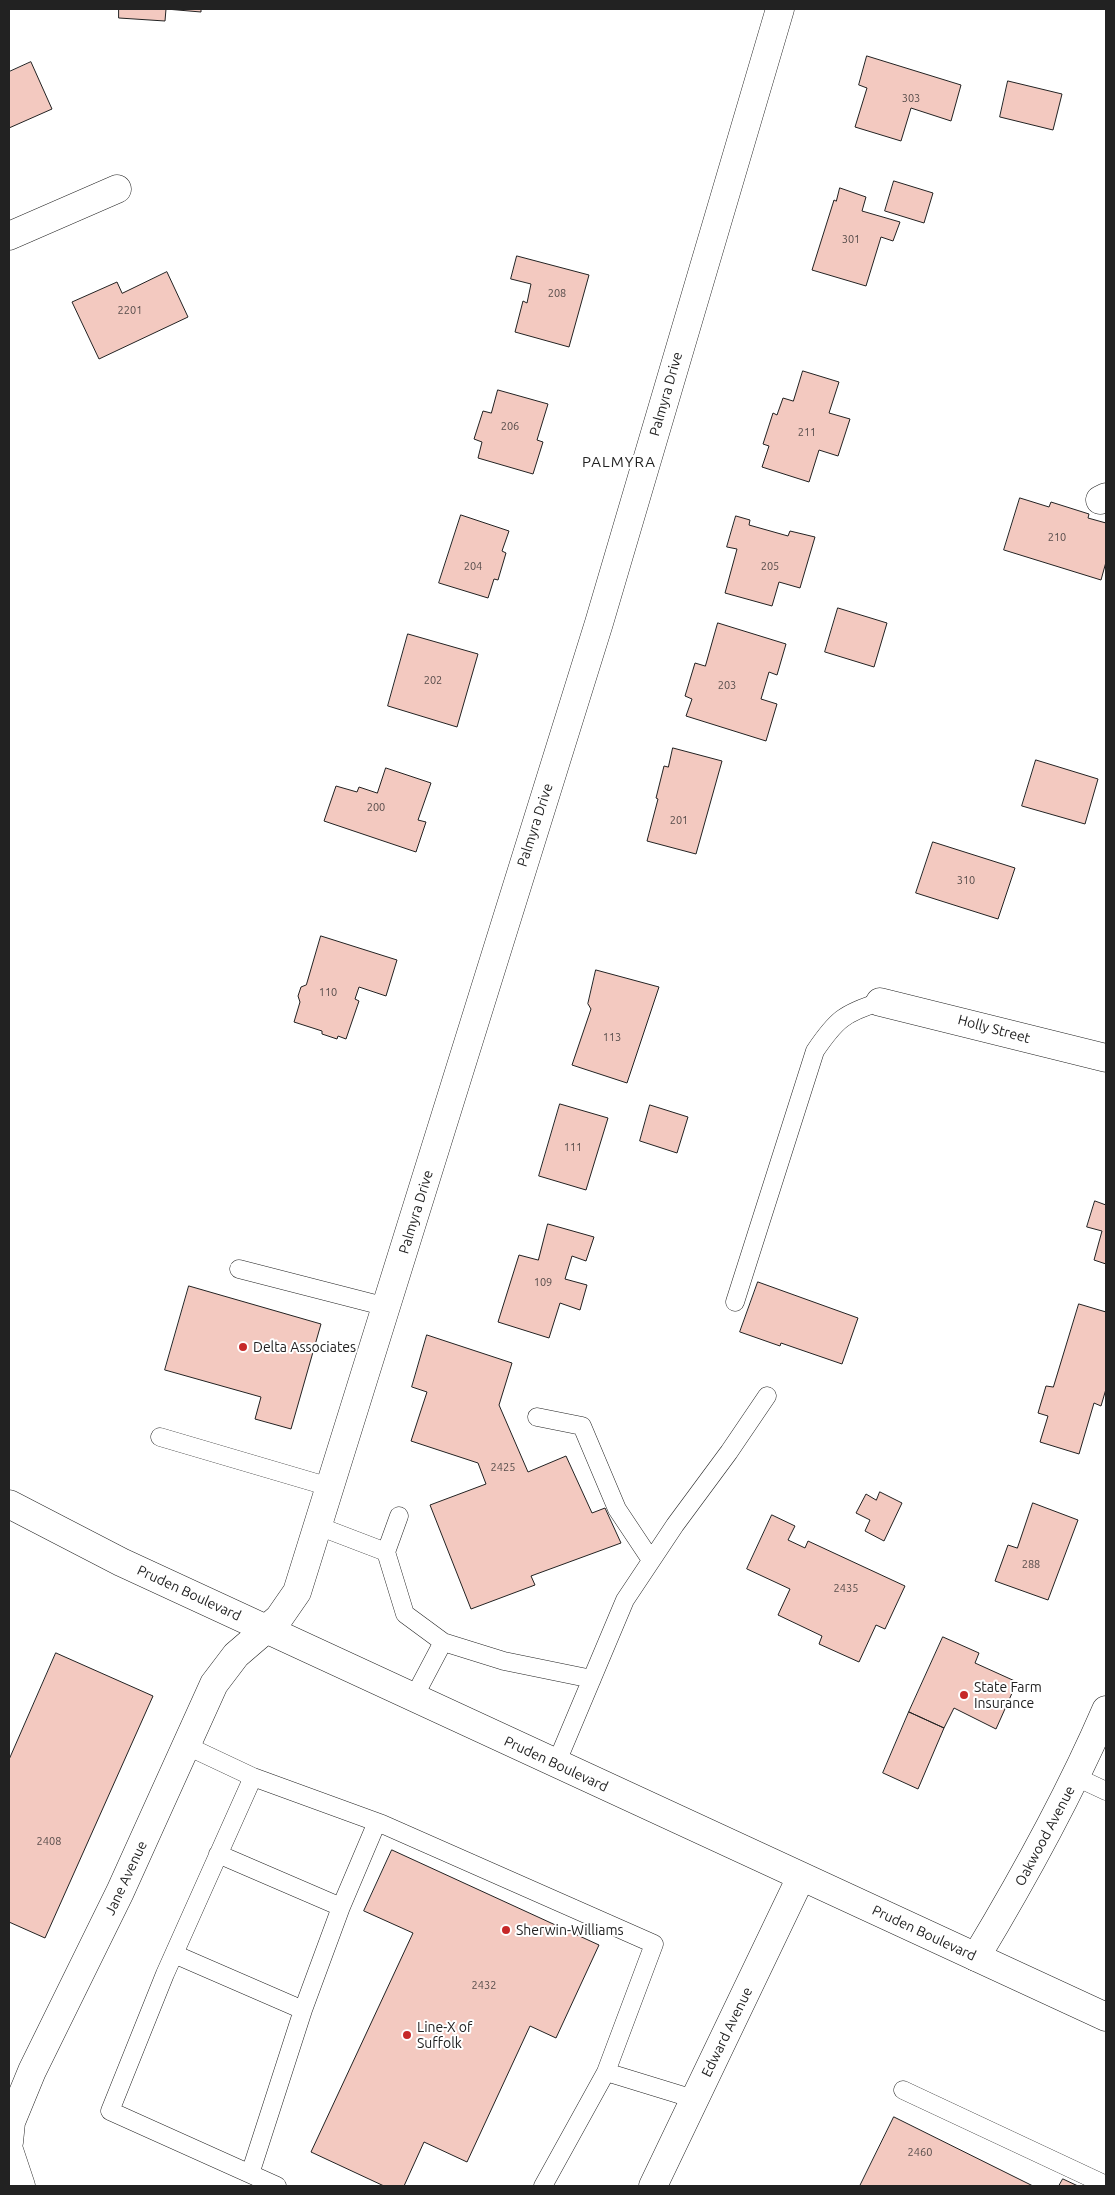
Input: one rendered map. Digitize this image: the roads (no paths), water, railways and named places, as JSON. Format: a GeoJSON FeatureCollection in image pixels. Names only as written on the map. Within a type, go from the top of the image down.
{"type":"FeatureCollection","features":[{"type":"Feature","properties":{"kind":"street","name":"Palmyra Drive"},"geometry":{"type":"LineString","coordinates":[[267,1629],[279,1618],[297,1592],[318,1526],[508,910],[599,623],[780,9]]}},
{"type":"Feature","properties":{"kind":"street"},"geometry":{"type":"LineString","coordinates":[[9,236],[117,189]]}},
{"type":"Feature","properties":{"kind":"street","name":"Holly Street"},"geometry":{"type":"LineString","coordinates":[[880,1002],[1106,1058]]}},
{"type":"Feature","properties":{"kind":"street","name":"Pruden Boulevard"},"geometry":{"type":"LineString","coordinates":[[9,1504],[121,1562],[1106,2017]]}},
{"type":"Feature","properties":{"kind":"street","name":"Jane Avenue"},"geometry":{"type":"LineString","coordinates":[[9,2152],[11,2122],[32,2070],[120,1892],[214,1684],[236,1655],[267,1629]]}},
{"type":"Feature","properties":{"kind":"street","name":"Oakwood Avenue"},"geometry":{"type":"LineString","coordinates":[[976,1957],[1019,1886],[1076,1777],[1106,1710]]}},
{"type":"Feature","properties":{"kind":"street","name":"Edward Avenue"},"geometry":{"type":"LineString","coordinates":[[652,2186],[801,1877]]}},
{"type":"Feature","properties":{"kind":"street"},"geometry":{"type":"LineString","coordinates":[[9,2152],[21,2186]]}},
{"type":"Feature","properties":{"kind":"lane"},"geometry":{"type":"LineString","coordinates":[[735,1302],[815,1051],[830,1028],[853,1010],[880,1002]]}},
{"type":"Feature","properties":{"kind":"lane"},"geometry":{"type":"LineString","coordinates":[[239,1268],[387,1307]]}},
{"type":"Feature","properties":{"kind":"lane"},"geometry":{"type":"LineString","coordinates":[[556,1764],[625,1600],[651,1560],[767,1396]]}},
{"type":"Feature","properties":{"kind":"lane"},"geometry":{"type":"LineString","coordinates":[[537,1417],[582,1426],[618,1508],[651,1560]]}},
{"type":"Feature","properties":{"kind":"lane"},"geometry":{"type":"LineString","coordinates":[[160,1438],[330,1487]]}},
{"type":"Feature","properties":{"kind":"lane"},"geometry":{"type":"LineString","coordinates":[[399,1516],[386,1552],[406,1614],[443,1642],[504,1662],[592,1679]]}},
{"type":"Feature","properties":{"kind":"lane"},"geometry":{"type":"LineString","coordinates":[[318,1526],[386,1552]]}},
{"type":"Feature","properties":{"kind":"lane"},"geometry":{"type":"LineString","coordinates":[[414,1698],[443,1642]]}},
{"type":"Feature","properties":{"kind":"lane"},"geometry":{"type":"LineString","coordinates":[[185,1745],[253,1777],[377,1822],[654,1944],[606,2072],[543,2186]]}},
{"type":"Feature","properties":{"kind":"lane"},"geometry":{"type":"LineString","coordinates":[[253,1777],[174,1954],[110,2111],[277,2186]]}},
{"type":"Feature","properties":{"kind":"lane"},"geometry":{"type":"LineString","coordinates":[[1076,1777],[1106,1791]]}},
{"type":"Feature","properties":{"kind":"lane"},"geometry":{"type":"LineString","coordinates":[[250,2174],[303,2010],[341,1907],[377,1822]]}},
{"type":"Feature","properties":{"kind":"lane"},"geometry":{"type":"LineString","coordinates":[[218,1854],[341,1907]]}},
{"type":"Feature","properties":{"kind":"lane"},"geometry":{"type":"LineString","coordinates":[[174,1954],[303,2010]]}},
{"type":"Feature","properties":{"kind":"lane"},"geometry":{"type":"LineString","coordinates":[[606,2072],[694,2099]]}},
{"type":"Feature","properties":{"kind":"lane"},"geometry":{"type":"LineString","coordinates":[[904,2090],[1106,2185]]}},
{"type":"Feature","properties":{"kind":"place","name":"Delta Associates"},"geometry":{"type":"Point","coordinates":[243,1347]}},
{"type":"Feature","properties":{"kind":"place","name":"State Farm Insurance"},"geometry":{"type":"Point","coordinates":[964,1695]}},
{"type":"Feature","properties":{"kind":"place","name":"Sherwin-Williams"},"geometry":{"type":"Point","coordinates":[506,1930]}},
{"type":"Feature","properties":{"kind":"place","name":"Line-X of Suffolk"},"geometry":{"type":"Point","coordinates":[407,2035]}},
{"type":"Feature","properties":{"kind":"district","name":"PALMYRA"},"geometry":{"type":"Point","coordinates":[619,462]}}]}
